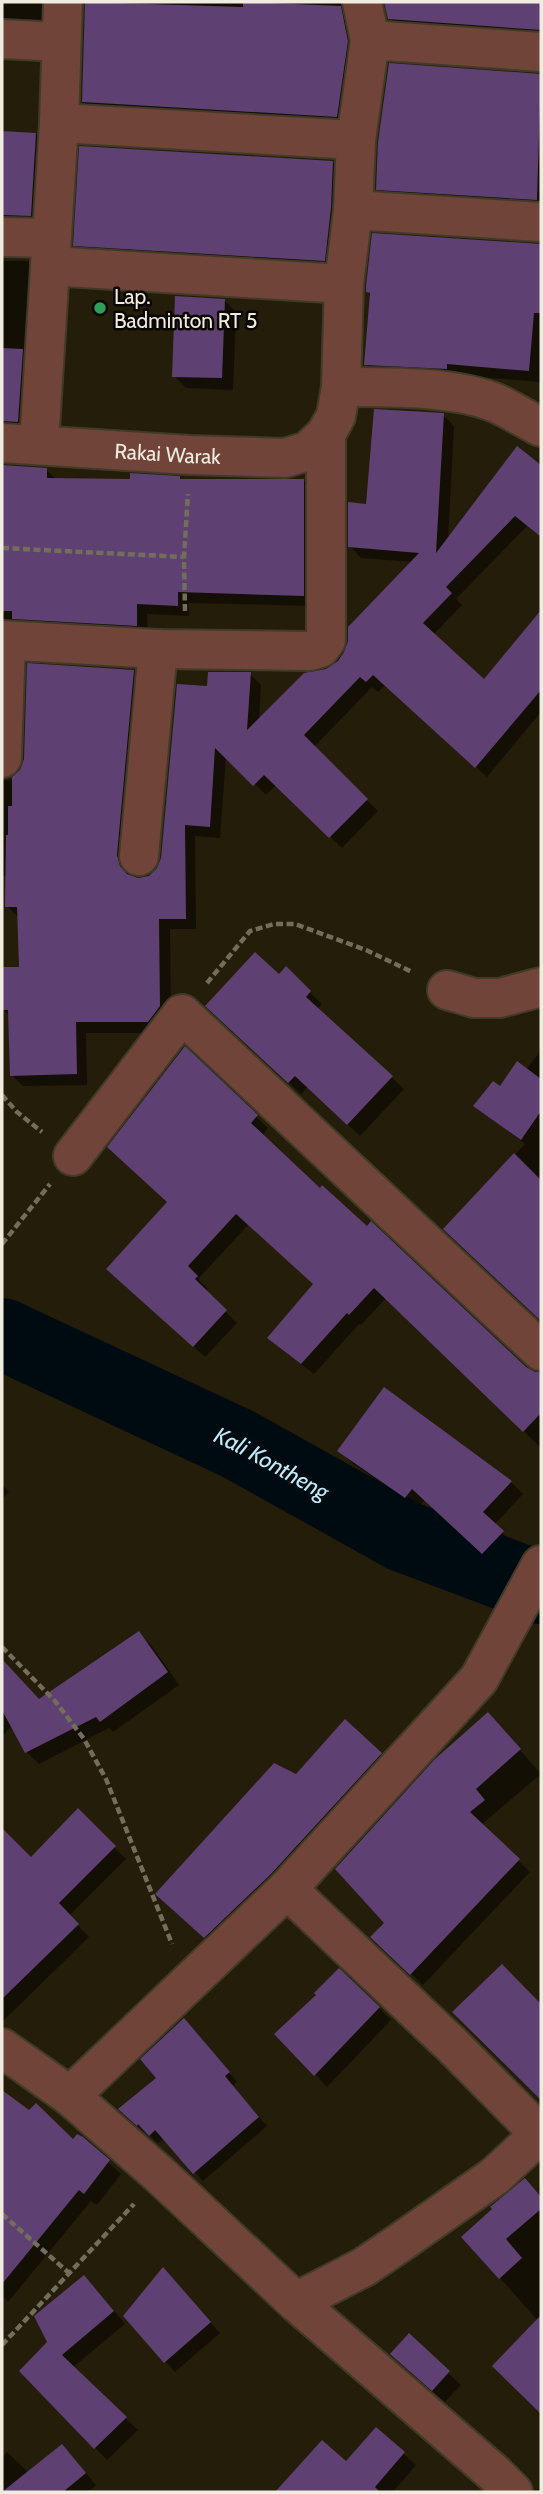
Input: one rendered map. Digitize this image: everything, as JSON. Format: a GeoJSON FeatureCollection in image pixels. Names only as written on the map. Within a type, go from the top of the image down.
{"type":"FeatureCollection","features":[{"type":"Feature","properties":{"kind":"street"},"geometry":{"type":"LineString","coordinates":[[39,444],[59,123],[62,2]]}},
{"type":"Feature","properties":{"kind":"street"},"geometry":{"type":"LineString","coordinates":[[2,758],[4,640],[172,650],[310,651],[320,648],[326,640],[326,435],[336,416],[341,387],[344,284],[353,210],[356,140],[370,40],[362,2]]}},
{"type":"Feature","properties":{"kind":"street"},"geometry":{"type":"LineString","coordinates":[[2,39],[61,42]]}},
{"type":"Feature","properties":{"kind":"street"},"geometry":{"type":"LineString","coordinates":[[370,40],[541,52]]}},
{"type":"Feature","properties":{"kind":"street"},"geometry":{"type":"LineString","coordinates":[[59,123],[356,140]]}},
{"type":"Feature","properties":{"kind":"street"},"geometry":{"type":"LineString","coordinates":[[353,210],[541,222]]}},
{"type":"Feature","properties":{"kind":"street"},"geometry":{"type":"LineString","coordinates":[[2,237],[50,252],[344,284]]}},
{"type":"Feature","properties":{"kind":"street"},"geometry":{"type":"LineString","coordinates":[[341,387],[404,387],[457,394],[496,403],[541,427]]}},
{"type":"Feature","properties":{"kind":"street","name":"Rakai Warak"},"geometry":{"type":"LineString","coordinates":[[2,443],[285,458],[308,451],[326,435]]}},
{"type":"Feature","properties":{"kind":"street"},"geometry":{"type":"LineString","coordinates":[[139,856],[172,650]]}},
{"type":"Feature","properties":{"kind":"street"},"geometry":{"type":"LineString","coordinates":[[447,990],[474,998],[500,998],[541,987]]}},
{"type":"Feature","properties":{"kind":"street"},"geometry":{"type":"LineString","coordinates":[[73,1156],[182,1014],[541,1351]]}},
{"type":"Feature","properties":{"kind":"street"},"geometry":{"type":"LineString","coordinates":[[71,2096],[287,1889],[479,1679],[541,1565]]}},
{"type":"Feature","properties":{"kind":"street"},"geometry":{"type":"LineString","coordinates":[[287,1889],[541,2133],[495,2176],[401,2242],[364,2267],[296,2302]]}},
{"type":"Feature","properties":{"kind":"street"},"geometry":{"type":"LineString","coordinates":[[2,2048],[71,2096],[296,2302],[513,2492]]}},
{"type":"Feature","properties":{"kind":"path"},"geometry":{"type":"LineString","coordinates":[[172,650],[184,557],[190,455]]}},
{"type":"Feature","properties":{"kind":"path"},"geometry":{"type":"LineString","coordinates":[[2,548],[184,557]]}},
{"type":"Feature","properties":{"kind":"path"},"geometry":{"type":"LineString","coordinates":[[182,1014],[250,931],[274,924],[295,924],[366,950],[447,990]]}},
{"type":"Feature","properties":{"kind":"path"},"geometry":{"type":"LineString","coordinates":[[2,1096],[32,1123]]}},
{"type":"Feature","properties":{"kind":"path"},"geometry":{"type":"LineString","coordinates":[[2,1244],[73,1156]]}},
{"type":"Feature","properties":{"kind":"path"},"geometry":{"type":"LineString","coordinates":[[2,1647],[55,1701],[84,1738],[106,1779],[188,1984]]}},
{"type":"Feature","properties":{"kind":"path"},"geometry":{"type":"LineString","coordinates":[[2,2345],[160,2175]]}},
{"type":"Feature","properties":{"kind":"path"},"geometry":{"type":"LineString","coordinates":[[2,2214],[69,2273]]}},
{"type":"Feature","properties":{"kind":"building"},"geometry":{"type":"Polygon","coordinates":[[[85,2],[243,7],[243,2],[250,2],[341,6],[348,41],[337,117],[82,102],[85,2]]]}},
{"type":"Feature","properties":{"kind":"building"},"geometry":{"type":"Polygon","coordinates":[[[384,2],[541,2],[541,30],[388,19],[384,2]]]}},
{"type":"Feature","properties":{"kind":"building"},"geometry":{"type":"Polygon","coordinates":[[[389,63],[541,74],[537,200],[376,190],[378,142],[389,63]]]}},
{"type":"Feature","properties":{"kind":"building"},"geometry":{"type":"Polygon","coordinates":[[[2,131],[36,133],[31,216],[2,215],[2,131]]]}},
{"type":"Feature","properties":{"kind":"building"},"geometry":{"type":"Polygon","coordinates":[[[79,146],[333,161],[325,261],[73,246],[79,146]]]}},
{"type":"Feature","properties":{"kind":"building"},"geometry":{"type":"Polygon","coordinates":[[[372,233],[541,244],[541,313],[534,313],[529,371],[447,364],[447,369],[364,365],[370,293],[366,292],[366,286],[372,233]]]}},
{"type":"Feature","properties":{"kind":"building"},"geometry":{"type":"Polygon","coordinates":[[[175,296],[225,299],[222,378],[172,377],[175,296]]]}},
{"type":"Feature","properties":{"kind":"building"},"geometry":{"type":"Polygon","coordinates":[[[2,348],[23,349],[18,422],[2,421],[2,348]]]}},
{"type":"Feature","properties":{"kind":"building"},"geometry":{"type":"Polygon","coordinates":[[[374,409],[444,413],[436,553],[517,446],[541,465],[541,537],[515,516],[446,587],[452,593],[423,623],[484,679],[541,610],[541,690],[475,768],[373,675],[366,682],[360,677],[304,735],[368,799],[329,838],[264,775],[253,786],[215,748],[210,827],[185,825],[186,919],[159,919],[160,1006],[148,1022],[76,1022],[77,1074],[10,1076],[8,1010],[2,1010],[2,967],[19,967],[17,907],[5,907],[6,835],[8,806],[12,806],[12,777],[20,770],[24,759],[27,663],[134,670],[117,855],[120,866],[127,874],[138,878],[149,876],[157,868],[161,858],[177,684],[207,686],[208,672],[251,672],[247,730],[304,673],[326,669],[338,661],[348,641],[348,627],[419,553],[348,547],[348,502],[366,504],[374,409]]]}},
{"type":"Feature","properties":{"kind":"building"},"geometry":{"type":"Polygon","coordinates":[[[2,465],[47,468],[47,478],[130,479],[130,473],[180,476],[180,479],[304,479],[304,596],[178,592],[178,606],[137,604],[137,626],[12,619],[12,611],[2,611],[2,465]]]}},
{"type":"Feature","properties":{"kind":"building"},"geometry":{"type":"Polygon","coordinates":[[[255,952],[279,974],[286,966],[311,991],[306,997],[393,1076],[347,1125],[295,1076],[288,1083],[205,1006],[255,952]]]}},
{"type":"Feature","properties":{"kind":"building"},"geometry":{"type":"Polygon","coordinates":[[[185,1046],[258,1115],[251,1123],[320,1188],[322,1185],[367,1226],[371,1221],[526,1367],[541,1372],[541,1413],[523,1432],[374,1288],[349,1315],[347,1313],[301,1364],[267,1338],[313,1284],[236,1214],[188,1266],[198,1276],[195,1279],[227,1310],[193,1347],[106,1269],[167,1202],[107,1147],[185,1046]]]}},
{"type":"Feature","properties":{"kind":"building"},"geometry":{"type":"Polygon","coordinates":[[[517,1061],[541,1079],[541,1111],[521,1140],[473,1106],[493,1081],[500,1086],[517,1061]]]}},
{"type":"Feature","properties":{"kind":"building"},"geometry":{"type":"Polygon","coordinates":[[[514,1153],[541,1180],[541,1321],[443,1229],[514,1153]]]}},
{"type":"Feature","properties":{"kind":"building"},"geometry":{"type":"Polygon","coordinates":[[[384,1387],[512,1481],[483,1512],[504,1531],[482,1554],[412,1489],[405,1498],[337,1451],[384,1387]]]}},
{"type":"Feature","properties":{"kind":"building"},"geometry":{"type":"Polygon","coordinates":[[[139,1631],[168,1672],[100,1722],[96,1717],[25,1753],[2,1710],[2,1659],[39,1699],[139,1631]]]}},
{"type":"Feature","properties":{"kind":"building"},"geometry":{"type":"Polygon","coordinates":[[[488,1712],[521,1749],[476,1789],[485,1800],[470,1812],[520,1859],[410,1975],[370,1937],[384,1923],[335,1869],[435,1759],[488,1712]]]}},
{"type":"Feature","properties":{"kind":"building"},"geometry":{"type":"Polygon","coordinates":[[[345,1719],[382,1753],[271,1874],[204,1938],[155,1894],[274,1763],[296,1774],[345,1719]]]}},
{"type":"Feature","properties":{"kind":"building"},"geometry":{"type":"Polygon","coordinates":[[[78,1808],[116,1846],[59,1903],[79,1924],[2,1999],[2,1828],[31,1857],[78,1808]]]}},
{"type":"Feature","properties":{"kind":"building"},"geometry":{"type":"Polygon","coordinates":[[[502,1964],[541,2004],[541,2100],[452,2012],[502,1964]]]}},
{"type":"Feature","properties":{"kind":"building"},"geometry":{"type":"Polygon","coordinates":[[[339,1968],[380,2007],[314,2076],[274,2034],[316,1995],[314,1993],[339,1968]]]}},
{"type":"Feature","properties":{"kind":"building"},"geometry":{"type":"Polygon","coordinates":[[[184,2018],[230,2072],[225,2076],[259,2117],[193,2174],[155,2130],[149,2136],[118,2109],[156,2078],[140,2059],[184,2018]]]}},
{"type":"Feature","properties":{"kind":"building"},"geometry":{"type":"Polygon","coordinates":[[[2,2090],[29,2110],[36,2103],[73,2139],[77,2134],[83,2137],[110,2160],[84,2194],[79,2190],[2,2284],[2,2090]]]}},
{"type":"Feature","properties":{"kind":"building"},"geometry":{"type":"Polygon","coordinates":[[[525,2178],[541,2197],[541,2209],[506,2239],[522,2258],[499,2279],[461,2237],[492,2209],[490,2207],[525,2178]]]}},
{"type":"Feature","properties":{"kind":"building"},"geometry":{"type":"Polygon","coordinates":[[[163,2267],[211,2322],[164,2363],[123,2316],[163,2267]]]}},
{"type":"Feature","properties":{"kind":"building"},"geometry":{"type":"Polygon","coordinates":[[[84,2275],[114,2311],[62,2355],[127,2417],[94,2449],[19,2371],[47,2342],[34,2316],[84,2275]]]}},
{"type":"Feature","properties":{"kind":"building"},"geometry":{"type":"Polygon","coordinates":[[[541,2315],[541,2414],[492,2366],[541,2315]]]}},
{"type":"Feature","properties":{"kind":"building"},"geometry":{"type":"Polygon","coordinates":[[[409,2333],[450,2371],[432,2391],[390,2354],[409,2333]]]}},
{"type":"Feature","properties":{"kind":"building"},"geometry":{"type":"Polygon","coordinates":[[[376,2427],[405,2452],[375,2487],[380,2492],[275,2492],[322,2440],[346,2461],[376,2427]]]}},
{"type":"Feature","properties":{"kind":"building"},"geometry":{"type":"Polygon","coordinates":[[[62,2444],[86,2473],[63,2492],[2,2492],[62,2444]]]}},
{"type":"Feature","properties":{"kind":"waterway","name":"Kali Kontheng"},"geometry":{"type":"LineString","coordinates":[[2,1334],[238,1444],[403,1536],[541,1588]]}},
{"type":"Feature","properties":{"kind":"place","name":"Lap. Badminton RT 5"},"geometry":{"type":"Point","coordinates":[100,308]}}]}
